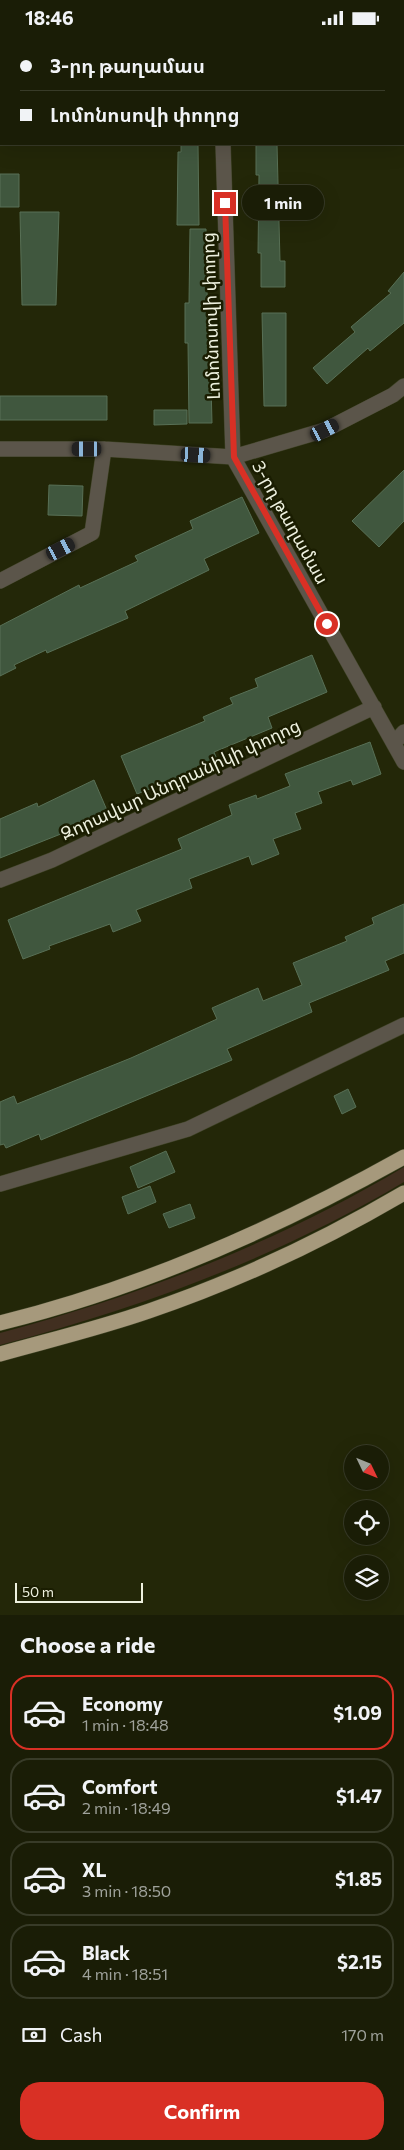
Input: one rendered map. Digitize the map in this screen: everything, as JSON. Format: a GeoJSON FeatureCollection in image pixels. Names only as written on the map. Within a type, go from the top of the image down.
{"type":"FeatureCollection","features":[{"type":"Feature","properties":{"kind":"highway"},"geometry":{"type":"LineString","coordinates":[[0,1323],[126,1284],[223,1247],[318,1203],[404,1157]]}},
{"type":"Feature","properties":{"kind":"highway"},"geometry":{"type":"LineString","coordinates":[[0,1354],[140,1314],[205,1290],[282,1257],[355,1221],[404,1193]]}},
{"type":"Feature","properties":{"kind":"street","name":"Լոմոնոսովի փողոց"},"geometry":{"type":"LineString","coordinates":[[224,145],[234,457]]}},
{"type":"Feature","properties":{"kind":"street"},"geometry":{"type":"LineString","coordinates":[[0,449],[104,449],[234,457],[325,430],[393,395],[404,386]]}},
{"type":"Feature","properties":{"kind":"street"},"geometry":{"type":"LineString","coordinates":[[0,581],[92,533],[104,449]]}},
{"type":"Feature","properties":{"kind":"street","name":"3-րդ թաղամաս"},"geometry":{"type":"LineString","coordinates":[[234,457],[374,707],[399,738],[404,762]]}},
{"type":"Feature","properties":{"kind":"street","name":"Զորավար Անդրանիկի փողոց"},"geometry":{"type":"LineString","coordinates":[[0,880],[52,860],[374,707]]}},
{"type":"Feature","properties":{"kind":"street"},"geometry":{"type":"LineString","coordinates":[[0,1184],[188,1129],[404,1025]]}},
{"type":"Feature","properties":{"kind":"shaded area"},"geometry":{"type":"Polygon","coordinates":[[[404,1167],[404,1182],[308,1234],[258,1257],[157,1297],[0,1345],[0,1333],[105,1302],[208,1264],[308,1219],[404,1167]]]}},
{"type":"Feature","properties":{"kind":"building"},"geometry":{"type":"Polygon","coordinates":[[[181,145],[198,145],[199,225],[177,225],[178,152],[181,152],[181,145]]]}},
{"type":"Feature","properties":{"kind":"building"},"geometry":{"type":"Polygon","coordinates":[[[256,145],[277,145],[280,261],[285,261],[285,287],[261,287],[261,253],[258,253],[259,175],[256,175],[256,145]]]}},
{"type":"Feature","properties":{"kind":"building"},"geometry":{"type":"Polygon","coordinates":[[[0,174],[19,174],[19,207],[0,207],[0,174]]]}},
{"type":"Feature","properties":{"kind":"building"},"geometry":{"type":"Polygon","coordinates":[[[20,212],[59,212],[56,305],[22,305],[20,212]]]}},
{"type":"Feature","properties":{"kind":"building"},"geometry":{"type":"Polygon","coordinates":[[[190,229],[206,229],[208,348],[210,348],[212,423],[189,423],[188,343],[185,343],[185,303],[189,303],[190,229]]]}},
{"type":"Feature","properties":{"kind":"building"},"geometry":{"type":"Polygon","coordinates":[[[404,272],[404,323],[370,351],[368,348],[327,384],[313,368],[355,332],[351,327],[391,293],[388,291],[404,272]]]}},
{"type":"Feature","properties":{"kind":"building"},"geometry":{"type":"Polygon","coordinates":[[[262,313],[286,313],[286,406],[264,406],[262,313]]]}},
{"type":"Feature","properties":{"kind":"building"},"geometry":{"type":"Polygon","coordinates":[[[0,396],[107,396],[107,420],[0,420],[0,396]]]}},
{"type":"Feature","properties":{"kind":"building"},"geometry":{"type":"Polygon","coordinates":[[[154,410],[187,410],[187,424],[154,425],[154,410]]]}},
{"type":"Feature","properties":{"kind":"building"},"geometry":{"type":"Polygon","coordinates":[[[404,470],[404,521],[379,547],[352,521],[404,470]]]}},
{"type":"Feature","properties":{"kind":"building"},"geometry":{"type":"Polygon","coordinates":[[[49,485],[83,486],[82,516],[48,515],[49,485]]]}},
{"type":"Feature","properties":{"kind":"building"},"geometry":{"type":"Polygon","coordinates":[[[242,497],[259,533],[204,559],[209,570],[125,611],[128,618],[47,653],[46,650],[14,665],[16,668],[0,676],[0,626],[79,585],[80,588],[138,561],[135,556],[193,529],[190,521],[242,497]]]}},
{"type":"Feature","properties":{"kind":"building"},"geometry":{"type":"Polygon","coordinates":[[[312,655],[327,692],[268,717],[272,728],[214,752],[218,762],[137,794],[121,756],[205,721],[203,717],[233,704],[230,698],[258,687],[255,679],[312,655]]]}},
{"type":"Feature","properties":{"kind":"building"},"geometry":{"type":"Polygon","coordinates":[[[370,742],[381,774],[353,785],[351,780],[318,792],[322,803],[295,813],[301,829],[273,839],[279,854],[252,865],[249,856],[189,879],[192,888],[136,910],[141,921],[113,932],[110,924],[49,946],[50,949],[23,959],[8,920],[182,849],[178,839],[232,815],[229,805],[256,795],[257,799],[290,786],[285,774],[370,742]]]}},
{"type":"Feature","properties":{"kind":"building"},"geometry":{"type":"Polygon","coordinates":[[[94,780],[109,815],[0,858],[0,819],[37,803],[38,807],[94,780]]]}},
{"type":"Feature","properties":{"kind":"building"},"geometry":{"type":"Polygon","coordinates":[[[404,904],[404,953],[385,961],[389,970],[309,1003],[312,1012],[227,1049],[232,1060],[41,1140],[39,1134],[6,1148],[4,1144],[0,1145],[0,1102],[14,1096],[17,1104],[131,1058],[217,1019],[212,1008],[258,988],[263,1001],[302,985],[293,963],[347,941],[345,937],[374,924],[372,918],[404,904]]]}},
{"type":"Feature","properties":{"kind":"building"},"geometry":{"type":"Polygon","coordinates":[[[348,1089],[356,1107],[342,1114],[334,1096],[348,1089]]]}},
{"type":"Feature","properties":{"kind":"building"},"geometry":{"type":"Polygon","coordinates":[[[166,1151],[175,1172],[138,1188],[130,1167],[166,1151]]]}},
{"type":"Feature","properties":{"kind":"building"},"geometry":{"type":"Polygon","coordinates":[[[150,1186],[156,1202],[128,1214],[122,1197],[150,1186]]]}},
{"type":"Feature","properties":{"kind":"building"},"geometry":{"type":"Polygon","coordinates":[[[190,1204],[195,1218],[169,1228],[163,1214],[190,1204]]]}},
{"type":"Feature","properties":{"kind":"route"},"geometry":{"type":"LineString","coordinates":[[225,203],[234,457],[327,624]]}}]}
